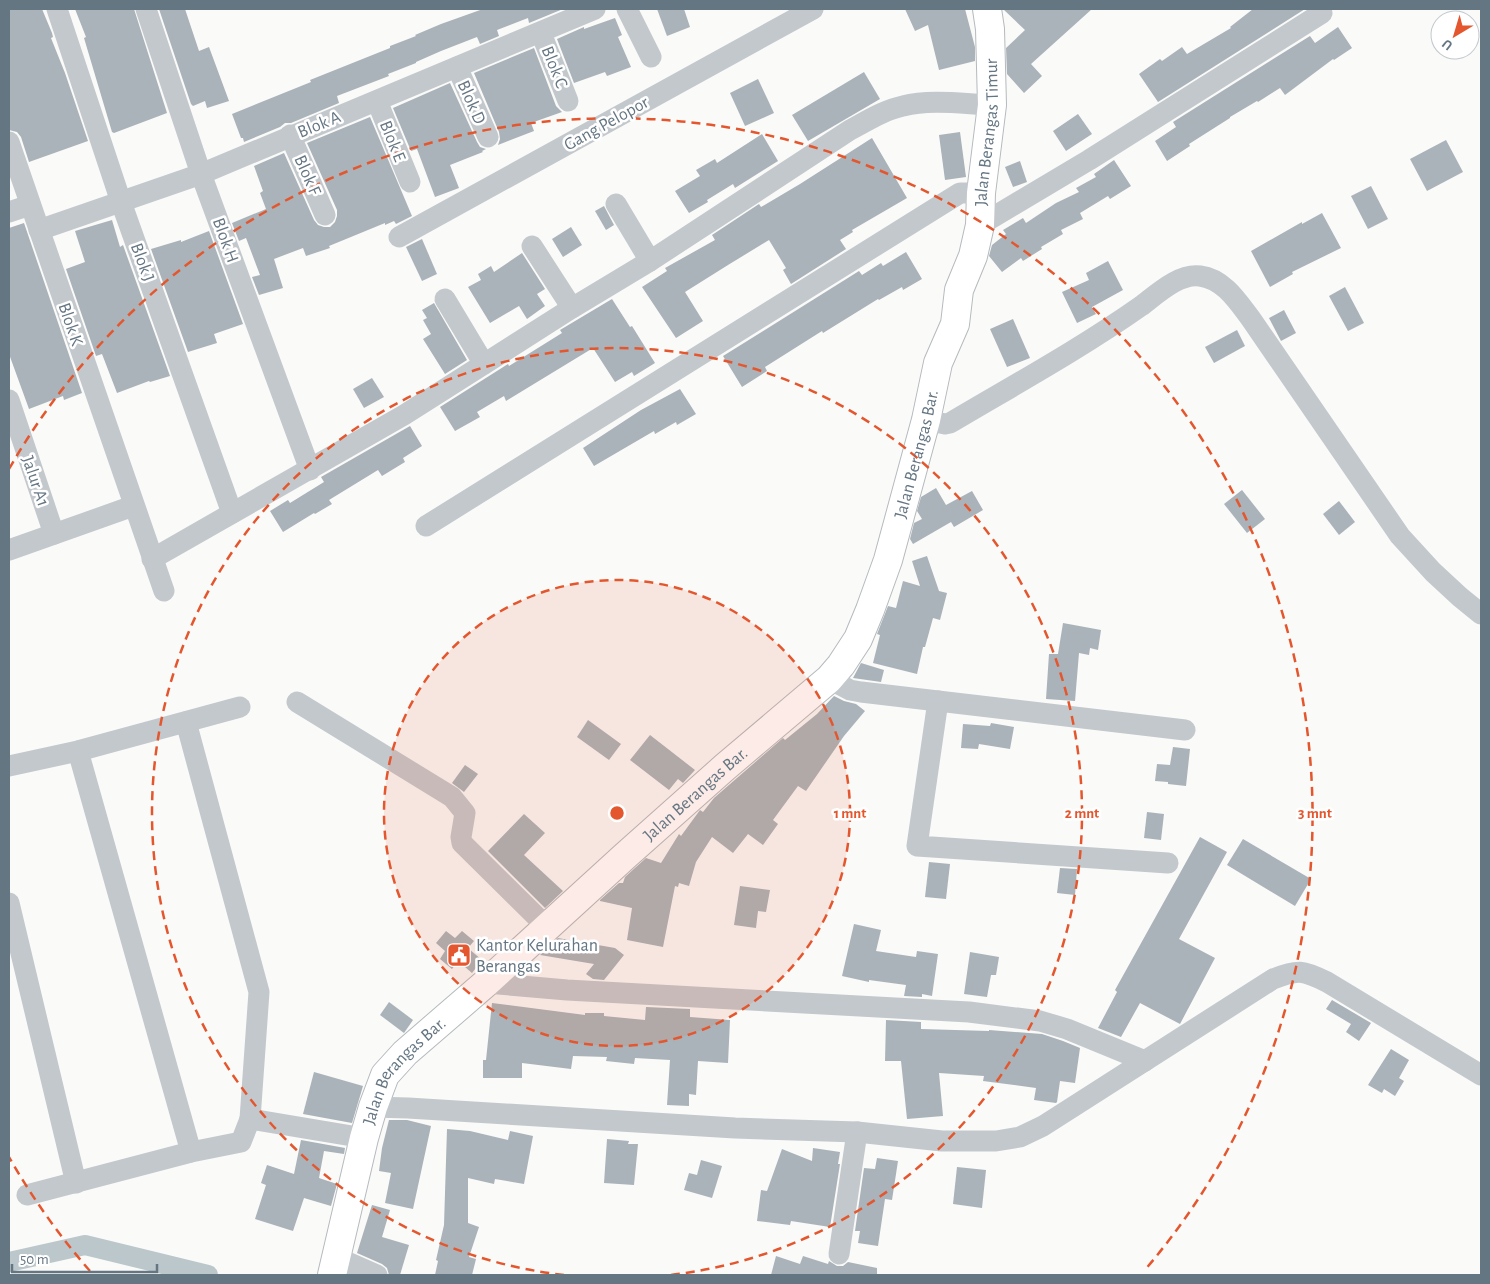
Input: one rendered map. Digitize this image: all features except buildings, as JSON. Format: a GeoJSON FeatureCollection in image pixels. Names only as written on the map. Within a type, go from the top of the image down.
{"type":"FeatureCollection","features":[{"type":"Feature","properties":{"kind":"main road","name":"Jalan Berangas Timur"},"geometry":{"type":"LineString","coordinates":[[973,256],[980,225],[981,193],[992,104],[988,9]]}},
{"type":"Feature","properties":{"kind":"main road","name":"Jalan Berangas Bar."},"geometry":{"type":"LineString","coordinates":[[334,1266],[364,1138],[385,1075],[405,1053],[548,928],[625,856],[725,767],[829,679],[851,651],[870,610],[888,560],[926,420],[938,363],[955,324],[959,290],[973,256]]}},
{"type":"Feature","properties":{"kind":"street","name":"Blok J"},"geometry":{"type":"LineString","coordinates":[[57,9],[121,202],[232,513]]}},
{"type":"Feature","properties":{"kind":"street","name":"Blok H"},"geometry":{"type":"LineString","coordinates":[[146,9],[202,174],[310,470]]}},
{"type":"Feature","properties":{"kind":"street","name":"Blok A"},"geometry":{"type":"LineString","coordinates":[[39,230],[202,174],[290,135],[377,101],[595,9]]}},
{"type":"Feature","properties":{"kind":"street"},"geometry":{"type":"LineString","coordinates":[[627,9],[651,57]]}},
{"type":"Feature","properties":{"kind":"street","name":"Gang Pelopor"},"geometry":{"type":"LineString","coordinates":[[399,237],[813,9]]}},
{"type":"Feature","properties":{"kind":"street"},"geometry":{"type":"LineString","coordinates":[[980,225],[1089,160],[1322,13]]}},
{"type":"Feature","properties":{"kind":"street","name":"Blok C"},"geometry":{"type":"LineString","coordinates":[[541,33],[568,101]]}},
{"type":"Feature","properties":{"kind":"street","name":"Blok D"},"geometry":{"type":"LineString","coordinates":[[457,67],[488,137]]}},
{"type":"Feature","properties":{"kind":"street","name":"Blok E"},"geometry":{"type":"LineString","coordinates":[[377,101],[410,182]]}},
{"type":"Feature","properties":{"kind":"street"},"geometry":{"type":"LineString","coordinates":[[152,559],[404,415],[572,308],[650,261],[850,130],[880,114],[912,104],[992,104]]}},
{"type":"Feature","properties":{"kind":"street","name":"Blok F"},"geometry":{"type":"LineString","coordinates":[[290,135],[326,215]]}},
{"type":"Feature","properties":{"kind":"street","name":"Blok K"},"geometry":{"type":"LineString","coordinates":[[9,142],[133,506],[164,591]]}},
{"type":"Feature","properties":{"kind":"street"},"geometry":{"type":"LineString","coordinates":[[426,526],[960,193],[981,193]]}},
{"type":"Feature","properties":{"kind":"street"},"geometry":{"type":"LineString","coordinates":[[9,212],[30,204]]}},
{"type":"Feature","properties":{"kind":"street"},"geometry":{"type":"LineString","coordinates":[[616,204],[650,261]]}},
{"type":"Feature","properties":{"kind":"street"},"geometry":{"type":"LineString","coordinates":[[532,246],[572,308]]}},
{"type":"Feature","properties":{"kind":"street"},"geometry":{"type":"LineString","coordinates":[[926,420],[945,424],[950,423],[1112,326],[1166,288],[1188,276],[1200,276],[1210,279],[1227,290],[1251,319],[1400,536],[1432,572],[1481,614]]}},
{"type":"Feature","properties":{"kind":"street"},"geometry":{"type":"LineString","coordinates":[[445,299],[484,364]]}},
{"type":"Feature","properties":{"kind":"street","name":"Jalur A1"},"geometry":{"type":"LineString","coordinates":[[9,400],[54,534]]}},
{"type":"Feature","properties":{"kind":"street"},"geometry":{"type":"LineString","coordinates":[[9,550],[133,506]]}},
{"type":"Feature","properties":{"kind":"street"},"geometry":{"type":"LineString","coordinates":[[829,679],[850,690],[861,692],[1185,730]]}},
{"type":"Feature","properties":{"kind":"street"},"geometry":{"type":"LineString","coordinates":[[938,701],[917,846],[1168,863]]}},
{"type":"Feature","properties":{"kind":"street"},"geometry":{"type":"LineString","coordinates":[[297,702],[452,797],[465,813],[461,837],[462,843],[548,928]]}},
{"type":"Feature","properties":{"kind":"street"},"geometry":{"type":"LineString","coordinates":[[9,766],[78,751],[240,707]]}},
{"type":"Feature","properties":{"kind":"street"},"geometry":{"type":"LineString","coordinates":[[27,1195],[191,1152],[241,1142],[250,1119],[259,992],[186,722]]}},
{"type":"Feature","properties":{"kind":"street"},"geometry":{"type":"LineString","coordinates":[[78,751],[191,1152]]}},
{"type":"Feature","properties":{"kind":"street"},"geometry":{"type":"LineString","coordinates":[[9,903],[76,1183]]}},
{"type":"Feature","properties":{"kind":"street"},"geometry":{"type":"LineString","coordinates":[[373,1108],[408,1108],[735,1128],[857,1132],[942,1141],[996,1141],[1020,1137],[1067,1112],[1273,979],[1291,972],[1314,975],[1327,982],[1481,1075]]}},
{"type":"Feature","properties":{"kind":"street"},"geometry":{"type":"LineString","coordinates":[[486,983],[567,990],[970,1012],[1040,1021],[1075,1032],[1145,1061]]}},
{"type":"Feature","properties":{"kind":"street"},"geometry":{"type":"LineString","coordinates":[[250,1119],[364,1138]]}},
{"type":"Feature","properties":{"kind":"street"},"geometry":{"type":"LineString","coordinates":[[839,1254],[857,1132]]}},
{"type":"Feature","properties":{"kind":"street"},"geometry":{"type":"LineString","coordinates":[[334,1266],[377,1275]]}},
{"type":"Feature","properties":{"kind":"waterway"},"geometry":{"type":"LineString","coordinates":[[9,1262],[85,1245],[208,1275]]}},
{"type":"Feature","properties":{"kind":"place","name":"Kantor Kelurahan Berangas"},"geometry":{"type":"Point","coordinates":[459,955]}}]}
